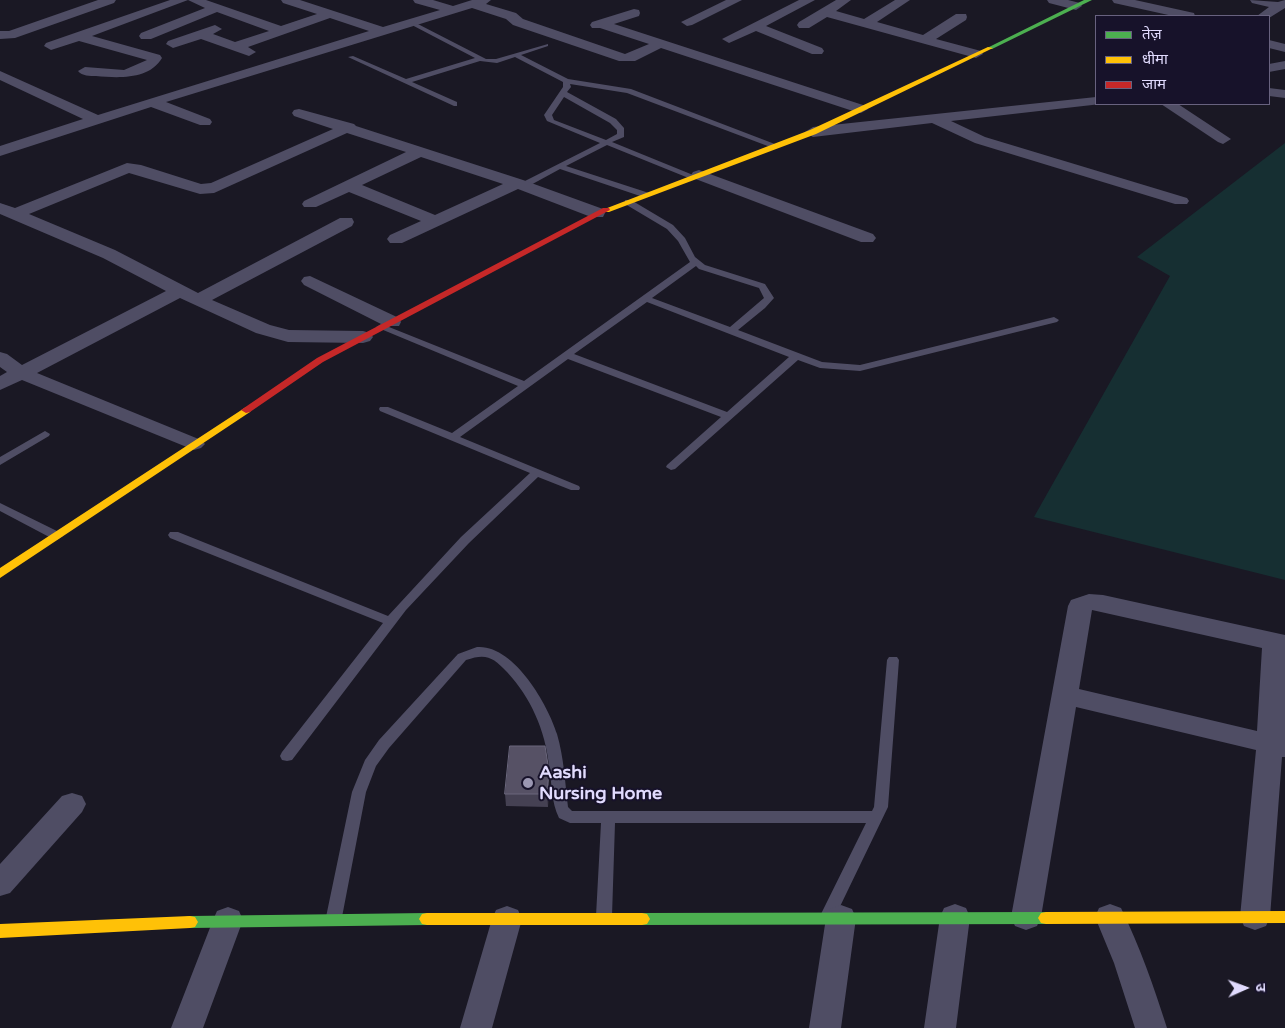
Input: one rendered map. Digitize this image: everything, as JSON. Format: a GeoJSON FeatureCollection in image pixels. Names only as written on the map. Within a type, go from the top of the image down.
{"type":"FeatureCollection","features":[{"type":"Feature","properties":{"kind":"street"},"geometry":{"type":"LineString","coordinates":[[0,35],[10,35],[110,0]]}},
{"type":"Feature","properties":{"kind":"street"},"geometry":{"type":"LineString","coordinates":[[51,46],[182,0]]}},
{"type":"Feature","properties":{"kind":"street"},"geometry":{"type":"LineString","coordinates":[[194,0],[282,31]]}},
{"type":"Feature","properties":{"kind":"street"},"geometry":{"type":"LineString","coordinates":[[287,0],[384,32]]}},
{"type":"Feature","properties":{"kind":"street"},"geometry":{"type":"LineString","coordinates":[[419,0],[455,10]]}},
{"type":"Feature","properties":{"kind":"street"},"geometry":{"type":"LineString","coordinates":[[687,22],[736,0]]}},
{"type":"Feature","properties":{"kind":"street"},"geometry":{"type":"LineString","coordinates":[[730,38],[809,0]]}},
{"type":"Feature","properties":{"kind":"street"},"geometry":{"type":"LineString","coordinates":[[804,25],[845,0]]}},
{"type":"Feature","properties":{"kind":"street"},"geometry":{"type":"LineString","coordinates":[[865,24],[904,0]]}},
{"type":"Feature","properties":{"kind":"street"},"geometry":{"type":"LineString","coordinates":[[1052,0],[1076,6]]}},
{"type":"Feature","properties":{"kind":"street"},"geometry":{"type":"LineString","coordinates":[[0,574],[320,360],[387,324],[598,213],[812,132],[1089,0]]}},
{"type":"Feature","properties":{"kind":"street"},"geometry":{"type":"LineString","coordinates":[[1118,0],[1185,15]]}},
{"type":"Feature","properties":{"kind":"street"},"geometry":{"type":"LineString","coordinates":[[1256,0],[1279,4]]}},
{"type":"Feature","properties":{"kind":"street"},"geometry":{"type":"LineString","coordinates":[[130,2],[153,10]]}},
{"type":"Feature","properties":{"kind":"street"},"geometry":{"type":"LineString","coordinates":[[0,151],[151,102],[412,24],[479,2],[511,16],[518,22],[627,58],[659,44]]}},
{"type":"Feature","properties":{"kind":"street"},"geometry":{"type":"LineString","coordinates":[[1264,15],[1279,4]]}},
{"type":"Feature","properties":{"kind":"street"},"geometry":{"type":"LineString","coordinates":[[146,36],[217,8]]}},
{"type":"Feature","properties":{"kind":"street"},"geometry":{"type":"LineString","coordinates":[[824,12],[976,54]]}},
{"type":"Feature","properties":{"kind":"street"},"geometry":{"type":"LineString","coordinates":[[560,37],[634,13]]}},
{"type":"Feature","properties":{"kind":"street"},"geometry":{"type":"LineString","coordinates":[[234,47],[330,14]]}},
{"type":"Feature","properties":{"kind":"street"},"geometry":{"type":"LineString","coordinates":[[925,40],[960,17]]}},
{"type":"Feature","properties":{"kind":"street"},"geometry":{"type":"LineString","coordinates":[[173,44],[246,18]]}},
{"type":"Feature","properties":{"kind":"street"},"geometry":{"type":"LineString","coordinates":[[601,24],[861,109]]}},
{"type":"Feature","properties":{"kind":"street"},"geometry":{"type":"LineString","coordinates":[[755,26],[817,51]]}},
{"type":"Feature","properties":{"kind":"street"},"geometry":{"type":"LineString","coordinates":[[588,46],[625,32]]}},
{"type":"Feature","properties":{"kind":"street"},"geometry":{"type":"LineString","coordinates":[[201,34],[281,63]]}},
{"type":"Feature","properties":{"kind":"street"},"geometry":{"type":"LineString","coordinates":[[78,36],[155,58],[152,63],[126,74],[85,71]]}},
{"type":"Feature","properties":{"kind":"street"},"geometry":{"type":"LineString","coordinates":[[1270,44],[1285,48]]}},
{"type":"Feature","properties":{"kind":"street"},"geometry":{"type":"LineString","coordinates":[[1270,68],[1285,65]]}},
{"type":"Feature","properties":{"kind":"street"},"geometry":{"type":"LineString","coordinates":[[0,75],[97,120]]}},
{"type":"Feature","properties":{"kind":"street"},"geometry":{"type":"LineString","coordinates":[[1270,92],[1285,94]]}},
{"type":"Feature","properties":{"kind":"street"},"geometry":{"type":"LineString","coordinates":[[812,132],[1095,101]]}},
{"type":"Feature","properties":{"kind":"street"},"geometry":{"type":"LineString","coordinates":[[151,102],[204,122]]}},
{"type":"Feature","properties":{"kind":"street"},"geometry":{"type":"LineString","coordinates":[[1170,105],[1223,139]]}},
{"type":"Feature","properties":{"kind":"street"},"geometry":{"type":"LineString","coordinates":[[299,113],[422,151],[598,213]]}},
{"type":"Feature","properties":{"kind":"street"},"geometry":{"type":"LineString","coordinates":[[934,119],[980,140],[1182,202]]}},
{"type":"Feature","properties":{"kind":"street"},"geometry":{"type":"LineString","coordinates":[[8,211],[127,168],[135,168],[200,189],[214,188],[349,127]]}},
{"type":"Feature","properties":{"kind":"street"},"geometry":{"type":"LineString","coordinates":[[310,204],[422,151]]}},
{"type":"Feature","properties":{"kind":"street"},"geometry":{"type":"LineString","coordinates":[[696,176],[867,238]]}},
{"type":"Feature","properties":{"kind":"street"},"geometry":{"type":"LineString","coordinates":[[396,239],[520,184]]}},
{"type":"Feature","properties":{"kind":"street"},"geometry":{"type":"LineString","coordinates":[[350,186],[436,221]]}},
{"type":"Feature","properties":{"kind":"street"},"geometry":{"type":"LineString","coordinates":[[8,211],[109,254],[234,318],[288,336],[363,337]]}},
{"type":"Feature","properties":{"kind":"street"},"geometry":{"type":"LineString","coordinates":[[198,300],[346,222]]}},
{"type":"Feature","properties":{"kind":"street"},"geometry":{"type":"LineString","coordinates":[[310,281],[387,324]]}},
{"type":"Feature","properties":{"kind":"street"},"geometry":{"type":"LineString","coordinates":[[0,384],[179,291]]}},
{"type":"Feature","properties":{"kind":"street"},"geometry":{"type":"LineString","coordinates":[[288,336],[320,360]]}},
{"type":"Feature","properties":{"kind":"street"},"geometry":{"type":"LineString","coordinates":[[0,358],[21,373],[194,444]]}},
{"type":"Feature","properties":{"kind":"street"},"geometry":{"type":"LineString","coordinates":[[1026,917],[1077,614],[1080,606],[1089,602],[1103,603],[1280,643],[1278,746],[1255,917]]}},
{"type":"Feature","properties":{"kind":"street"},"geometry":{"type":"LineString","coordinates":[[1063,695],[1278,746]]}},
{"type":"Feature","properties":{"kind":"street"},"geometry":{"type":"LineString","coordinates":[[0,884],[72,804]]}},
{"type":"Feature","properties":{"kind":"street"},"geometry":{"type":"LineString","coordinates":[[0,931],[228,920],[1285,916]]}},
{"type":"Feature","properties":{"kind":"street"},"geometry":{"type":"LineString","coordinates":[[940,1028],[954,917]]}},
{"type":"Feature","properties":{"kind":"street"},"geometry":{"type":"LineString","coordinates":[[1110,917],[1130,964],[1151,1028]]}},
{"type":"Feature","properties":{"kind":"street"},"geometry":{"type":"LineString","coordinates":[[825,1028],[834,918]]}},
{"type":"Feature","properties":{"kind":"street"},"geometry":{"type":"LineString","coordinates":[[476,1028],[507,919]]}},
{"type":"Feature","properties":{"kind":"street"},"geometry":{"type":"LineString","coordinates":[[187,1028],[228,920]]}},
{"type":"Feature","properties":{"kind":"lane"},"geometry":{"type":"LineString","coordinates":[[412,24],[480,59],[497,61],[546,45]]}},
{"type":"Feature","properties":{"kind":"lane"},"geometry":{"type":"LineString","coordinates":[[515,55],[566,81],[628,91],[776,146]]}},
{"type":"Feature","properties":{"kind":"lane"},"geometry":{"type":"LineString","coordinates":[[351,57],[454,104]]}},
{"type":"Feature","properties":{"kind":"lane"},"geometry":{"type":"LineString","coordinates":[[405,82],[480,59]]}},
{"type":"Feature","properties":{"kind":"lane"},"geometry":{"type":"LineString","coordinates":[[566,81],[567,87],[548,115],[551,121],[696,176]]}},
{"type":"Feature","properties":{"kind":"lane"},"geometry":{"type":"LineString","coordinates":[[520,184],[608,144],[621,135],[621,130],[613,121],[562,93]]}},
{"type":"Feature","properties":{"kind":"lane"},"geometry":{"type":"LineString","coordinates":[[562,166],[646,195]]}},
{"type":"Feature","properties":{"kind":"lane"},"geometry":{"type":"LineString","coordinates":[[628,202],[670,227],[682,240],[691,258],[702,267],[762,286],[767,291],[769,298],[762,306],[731,331]]}},
{"type":"Feature","properties":{"kind":"lane"},"geometry":{"type":"LineString","coordinates":[[453,438],[696,262]]}},
{"type":"Feature","properties":{"kind":"lane"},"geometry":{"type":"LineString","coordinates":[[646,298],[820,365],[860,368],[1054,320]]}},
{"type":"Feature","properties":{"kind":"lane"},"geometry":{"type":"LineString","coordinates":[[387,324],[525,385]]}},
{"type":"Feature","properties":{"kind":"lane"},"geometry":{"type":"LineString","coordinates":[[567,355],[728,416]]}},
{"type":"Feature","properties":{"kind":"lane"},"geometry":{"type":"LineString","coordinates":[[671,467],[796,356]]}},
{"type":"Feature","properties":{"kind":"lane"},"geometry":{"type":"LineString","coordinates":[[384,409],[575,488]]}},
{"type":"Feature","properties":{"kind":"lane"},"geometry":{"type":"LineString","coordinates":[[0,462],[45,434]]}},
{"type":"Feature","properties":{"kind":"lane"},"geometry":{"type":"LineString","coordinates":[[287,756],[391,622],[465,540],[536,472]]}},
{"type":"Feature","properties":{"kind":"lane"},"geometry":{"type":"LineString","coordinates":[[0,506],[57,536]]}},
{"type":"Feature","properties":{"kind":"lane"},"geometry":{"type":"LineString","coordinates":[[174,535],[391,622]]}},
{"type":"Feature","properties":{"kind":"lane"},"geometry":{"type":"LineString","coordinates":[[334,919],[359,792],[370,764],[384,744],[462,657],[475,652],[488,652],[500,657],[513,670],[537,705],[547,724],[552,742],[561,807],[564,814],[577,819],[876,817]]}},
{"type":"Feature","properties":{"kind":"lane"},"geometry":{"type":"LineString","coordinates":[[834,918],[880,807],[893,660]]}},
{"type":"Feature","properties":{"kind":"lane"},"geometry":{"type":"LineString","coordinates":[[604,918],[608,818]]}},
{"type":"Feature","properties":{"kind":"green space"},"geometry":{"type":"Polygon","coordinates":[[[1285,143],[1285,580],[1034,517],[1170,276],[1137,257],[1285,143]]]}},
{"type":"Feature","properties":{"kind":"building"},"geometry":{"type":"Polygon","coordinates":[[[510,746],[545,746],[549,771],[547,794],[505,794],[510,746]]]}},
{"type":"Feature","properties":{"kind":"traffic: fast"},"geometry":{"type":"LineString","coordinates":[[990,48],[1089,0]]}},
{"type":"Feature","properties":{"kind":"traffic: fast"},"geometry":{"type":"LineString","coordinates":[[642,919],[1046,918]]}},
{"type":"Feature","properties":{"kind":"traffic: fast"},"geometry":{"type":"LineString","coordinates":[[190,922],[427,919]]}},
{"type":"Feature","properties":{"kind":"traffic: slow"},"geometry":{"type":"LineString","coordinates":[[606,210],[813,132],[990,48]]}},
{"type":"Feature","properties":{"kind":"traffic: slow"},"geometry":{"type":"LineString","coordinates":[[0,574],[246,410]]}},
{"type":"Feature","properties":{"kind":"traffic: slow"},"geometry":{"type":"LineString","coordinates":[[1046,918],[1285,917]]}},
{"type":"Feature","properties":{"kind":"traffic: slow"},"geometry":{"type":"LineString","coordinates":[[427,919],[642,919]]}},
{"type":"Feature","properties":{"kind":"traffic: slow"},"geometry":{"type":"LineString","coordinates":[[0,931],[190,922]]}},
{"type":"Feature","properties":{"kind":"traffic: jam"},"geometry":{"type":"LineString","coordinates":[[246,410],[320,360],[606,210]]}},
{"type":"Feature","properties":{"kind":"place","name":"Aashi Nursing Home"},"geometry":{"type":"Point","coordinates":[528,783]}}]}
